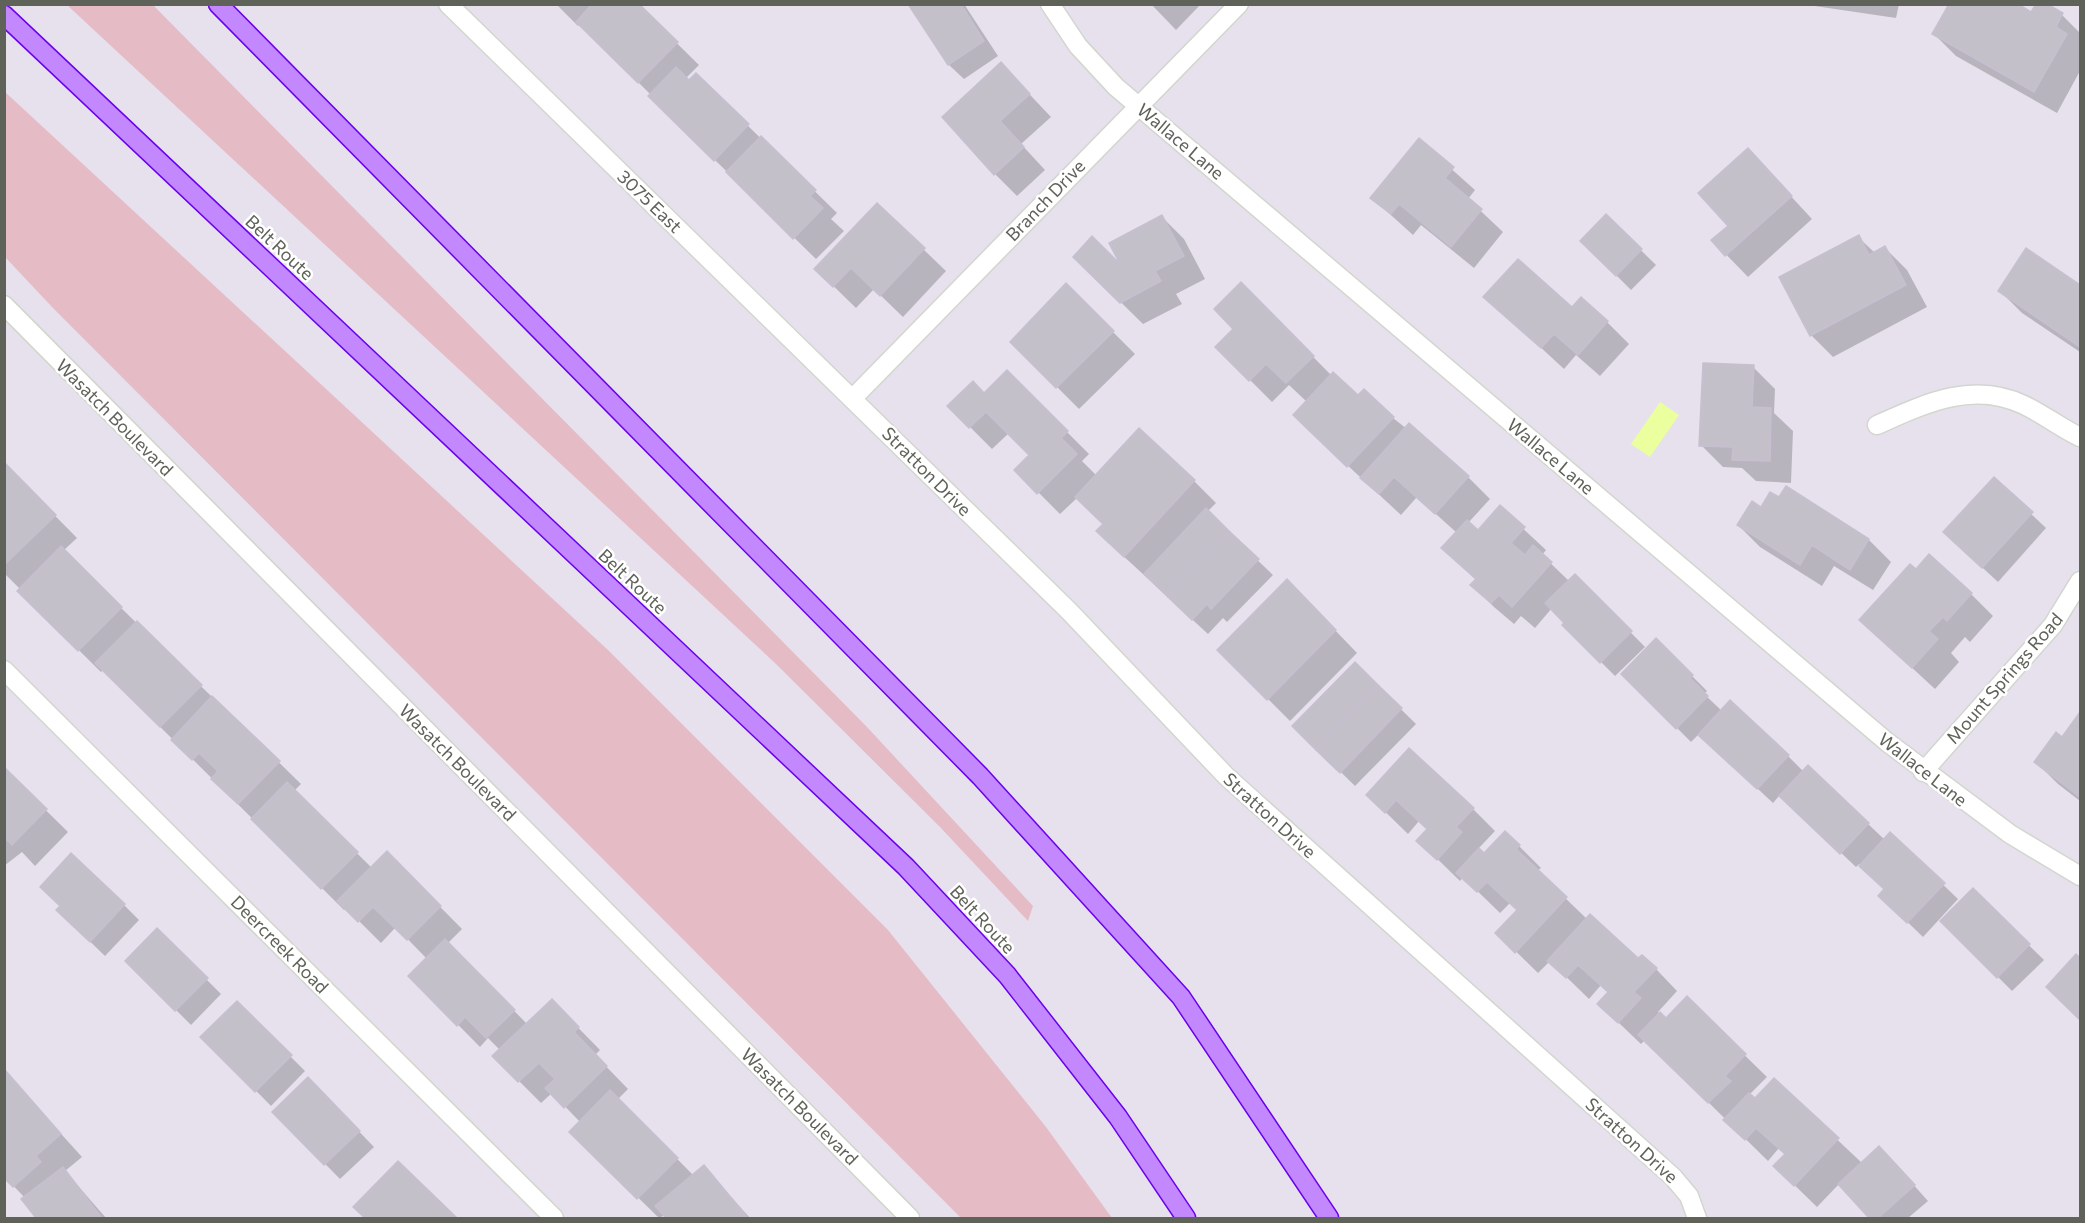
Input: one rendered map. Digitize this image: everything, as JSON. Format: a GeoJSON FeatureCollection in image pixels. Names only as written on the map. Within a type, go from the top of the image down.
{"type":"FeatureCollection","features":[{"type":"Feature","properties":{"kind":"highway"},"geometry":{"type":"LineString","coordinates":[[218,4],[988,785],[1181,998],[1329,1218]]}},
{"type":"Feature","properties":{"kind":"highway","name":"Belt Route"},"geometry":{"type":"LineString","coordinates":[[4,15],[906,867],[1007,975],[1118,1117],[1186,1218]]}},
{"type":"Feature","properties":{"kind":"street","name":"3075 East"},"geometry":{"type":"LineString","coordinates":[[448,4],[853,398]]}},
{"type":"Feature","properties":{"kind":"street","name":"Wallace Lane"},"geometry":{"type":"LineString","coordinates":[[1050,4],[1078,46],[1116,87],[1923,772],[2010,834],[2080,876]]}},
{"type":"Feature","properties":{"kind":"street","name":"Branch Drive"},"geometry":{"type":"LineString","coordinates":[[853,398],[1239,4]]}},
{"type":"Feature","properties":{"kind":"street","name":"Wasatch Boulevard"},"geometry":{"type":"LineString","coordinates":[[4,305],[910,1218]]}},
{"type":"Feature","properties":{"kind":"street"},"geometry":{"type":"LineString","coordinates":[[1877,425],[1934,400],[1978,394],[2010,399],[2080,437]]}},
{"type":"Feature","properties":{"kind":"street","name":"Stratton Drive"},"geometry":{"type":"LineString","coordinates":[[853,398],[1069,611],[1217,768],[1673,1177],[1689,1196],[1697,1218]]}},
{"type":"Feature","properties":{"kind":"street","name":"Mount Springs Road"},"geometry":{"type":"LineString","coordinates":[[1923,772],[2053,625],[2080,581]]}},
{"type":"Feature","properties":{"kind":"street","name":"Deercreek Road"},"geometry":{"type":"LineString","coordinates":[[4,670],[554,1218]]}},
{"type":"Feature","properties":{"kind":"shaded area"},"geometry":{"type":"Polygon","coordinates":[[[67,5],[153,5],[867,727],[1033,906],[1028,921],[939,826],[776,664],[67,5]]]}},
{"type":"Feature","properties":{"kind":"shaded area"},"geometry":{"type":"Polygon","coordinates":[[[4,91],[608,650],[888,930],[1046,1127],[1112,1218],[961,1218],[52,307],[5,257],[4,91]]]}},
{"type":"Feature","properties":{"kind":"shaded area"},"geometry":{"type":"Polygon","coordinates":[[[1660,402],[1679,415],[1650,457],[1631,444],[1660,402]]]}},
{"type":"Feature","properties":{"kind":"building"},"geometry":{"type":"Polygon","coordinates":[[[592,4],[639,4],[678,42],[638,83],[576,22],[592,4]]]}},
{"type":"Feature","properties":{"kind":"building"},"geometry":{"type":"Polygon","coordinates":[[[908,4],[961,4],[984,41],[948,65],[908,4]]]}},
{"type":"Feature","properties":{"kind":"building"},"geometry":{"type":"Polygon","coordinates":[[[1949,4],[2018,4],[2031,12],[2036,4],[2047,4],[2063,13],[2056,27],[2067,34],[2034,92],[1932,34],[1949,4]]]}},
{"type":"Feature","properties":{"kind":"building"},"geometry":{"type":"Polygon","coordinates":[[[1001,62],[1030,94],[1000,121],[1024,147],[994,175],[942,117],[1001,62]]]}},
{"type":"Feature","properties":{"kind":"building"},"geometry":{"type":"Polygon","coordinates":[[[676,67],[689,80],[696,73],[749,124],[714,161],[648,96],[676,67]]]}},
{"type":"Feature","properties":{"kind":"building"},"geometry":{"type":"Polygon","coordinates":[[[761,136],[816,190],[810,196],[823,208],[793,239],[726,172],[761,136]]]}},
{"type":"Feature","properties":{"kind":"building"},"geometry":{"type":"Polygon","coordinates":[[[1419,138],[1454,167],[1445,178],[1482,209],[1451,247],[1399,204],[1391,214],[1370,198],[1419,138]]]}},
{"type":"Feature","properties":{"kind":"building"},"geometry":{"type":"Polygon","coordinates":[[[1748,148],[1792,196],[1725,256],[1711,240],[1728,226],[1698,193],[1748,148]]]}},
{"type":"Feature","properties":{"kind":"building"},"geometry":{"type":"Polygon","coordinates":[[[877,203],[925,248],[880,296],[851,268],[833,287],[814,269],[877,203]]]}},
{"type":"Feature","properties":{"kind":"building"},"geometry":{"type":"Polygon","coordinates":[[[1606,214],[1642,249],[1616,276],[1580,241],[1606,214]]]}},
{"type":"Feature","properties":{"kind":"building"},"geometry":{"type":"Polygon","coordinates":[[[1162,215],[1184,256],[1155,271],[1161,281],[1120,303],[1073,257],[1092,236],[1120,264],[1109,243],[1162,215]]]}},
{"type":"Feature","properties":{"kind":"building"},"geometry":{"type":"Polygon","coordinates":[[[1859,235],[1869,255],[1885,246],[1906,285],[1810,336],[1779,277],[1859,235]]]}},
{"type":"Feature","properties":{"kind":"building"},"geometry":{"type":"Polygon","coordinates":[[[2026,248],[2080,285],[2080,347],[1998,291],[2026,248]]]}},
{"type":"Feature","properties":{"kind":"building"},"geometry":{"type":"Polygon","coordinates":[[[1518,259],[1572,307],[1581,297],[1608,321],[1578,355],[1554,334],[1541,348],[1483,297],[1518,259]]]}},
{"type":"Feature","properties":{"kind":"building"},"geometry":{"type":"Polygon","coordinates":[[[1241,282],[1314,356],[1286,383],[1266,364],[1249,381],[1215,347],[1233,329],[1214,309],[1241,282]]]}},
{"type":"Feature","properties":{"kind":"building"},"geometry":{"type":"Polygon","coordinates":[[[1066,283],[1114,331],[1056,388],[1010,342],[1066,283]]]}},
{"type":"Feature","properties":{"kind":"building"},"geometry":{"type":"Polygon","coordinates":[[[1703,363],[1754,365],[1752,407],[1771,408],[1770,461],[1732,460],[1733,447],[1699,446],[1703,363]]]}},
{"type":"Feature","properties":{"kind":"building"},"geometry":{"type":"Polygon","coordinates":[[[1007,370],[1068,431],[1061,438],[1077,454],[1037,494],[1014,470],[1029,455],[986,412],[969,428],[947,406],[973,381],[984,393],[1007,370]]]}},
{"type":"Feature","properties":{"kind":"building"},"geometry":{"type":"Polygon","coordinates":[[[1333,372],[1358,395],[1364,389],[1394,417],[1347,467],[1293,415],[1333,372]]]}},
{"type":"Feature","properties":{"kind":"building"},"geometry":{"type":"Polygon","coordinates":[[[1409,423],[1469,476],[1435,514],[1394,477],[1379,494],[1360,478],[1409,423]]]}},
{"type":"Feature","properties":{"kind":"building"},"geometry":{"type":"Polygon","coordinates":[[[1139,428],[1195,480],[1124,557],[1096,531],[1103,524],[1075,497],[1139,428]]]}},
{"type":"Feature","properties":{"kind":"building"},"geometry":{"type":"Polygon","coordinates":[[[4,462],[56,515],[4,565],[4,462]]]}},
{"type":"Feature","properties":{"kind":"building"},"geometry":{"type":"Polygon","coordinates":[[[1994,477],[2033,512],[1982,568],[1943,532],[1994,477]]]}},
{"type":"Feature","properties":{"kind":"building"},"geometry":{"type":"Polygon","coordinates":[[[1786,486],[1869,539],[1850,570],[1812,545],[1800,565],[1737,525],[1752,501],[1761,507],[1770,492],[1779,497],[1786,486]]]}},
{"type":"Feature","properties":{"kind":"building"},"geometry":{"type":"Polygon","coordinates":[[[1500,505],[1525,527],[1511,543],[1525,555],[1533,545],[1552,562],[1512,607],[1499,595],[1491,603],[1470,585],[1476,579],[1441,548],[1467,520],[1478,530],[1500,505]]]}},
{"type":"Feature","properties":{"kind":"building"},"geometry":{"type":"Polygon","coordinates":[[[1206,508],[1230,532],[1168,597],[1144,574],[1206,508]]]}},
{"type":"Feature","properties":{"kind":"building"},"geometry":{"type":"Polygon","coordinates":[[[1230,532],[1259,559],[1211,609],[1207,604],[1192,620],[1168,597],[1230,532]]]}},
{"type":"Feature","properties":{"kind":"building"},"geometry":{"type":"Polygon","coordinates":[[[61,546],[122,607],[78,651],[17,591],[61,546]]]}},
{"type":"Feature","properties":{"kind":"building"},"geometry":{"type":"Polygon","coordinates":[[[1929,554],[1972,593],[1947,621],[1943,617],[1929,631],[1938,639],[1912,668],[1859,620],[1910,564],[1916,569],[1929,554]]]}},
{"type":"Feature","properties":{"kind":"building"},"geometry":{"type":"Polygon","coordinates":[[[1575,574],[1632,631],[1600,663],[1562,625],[1564,623],[1545,603],[1575,574]]]}},
{"type":"Feature","properties":{"kind":"building"},"geometry":{"type":"Polygon","coordinates":[[[1287,579],[1336,630],[1267,700],[1217,650],[1287,579]]]}},
{"type":"Feature","properties":{"kind":"building"},"geometry":{"type":"Polygon","coordinates":[[[137,621],[202,685],[160,727],[95,663],[137,621]]]}},
{"type":"Feature","properties":{"kind":"building"},"geometry":{"type":"Polygon","coordinates":[[[1656,638],[1693,675],[1690,678],[1708,696],[1676,729],[1621,674],[1656,638]]]}},
{"type":"Feature","properties":{"kind":"building"},"geometry":{"type":"Polygon","coordinates":[[[1355,662],[1379,686],[1316,750],[1292,726],[1355,662]]]}},
{"type":"Feature","properties":{"kind":"building"},"geometry":{"type":"Polygon","coordinates":[[[1379,686],[1402,708],[1340,773],[1316,750],[1379,686]]]}},
{"type":"Feature","properties":{"kind":"building"},"geometry":{"type":"Polygon","coordinates":[[[212,696],[280,761],[238,804],[211,779],[218,771],[199,753],[192,760],[171,740],[212,696]]]}},
{"type":"Feature","properties":{"kind":"building"},"geometry":{"type":"Polygon","coordinates":[[[1730,700],[1789,755],[1757,789],[1698,735],[1730,700]]]}},
{"type":"Feature","properties":{"kind":"building"},"geometry":{"type":"Polygon","coordinates":[[[2080,712],[2080,797],[2034,762],[2056,732],[2062,737],[2080,712]]]}},
{"type":"Feature","properties":{"kind":"building"},"geometry":{"type":"Polygon","coordinates":[[[1409,748],[1474,808],[1456,827],[1462,832],[1437,860],[1416,841],[1427,829],[1396,800],[1385,813],[1366,795],[1409,748]]]}},
{"type":"Feature","properties":{"kind":"building"},"geometry":{"type":"Polygon","coordinates":[[[1808,765],[1869,823],[1840,854],[1779,796],[1808,765]]]}},
{"type":"Feature","properties":{"kind":"building"},"geometry":{"type":"Polygon","coordinates":[[[4,767],[47,809],[12,845],[4,837],[4,767]]]}},
{"type":"Feature","properties":{"kind":"building"},"geometry":{"type":"Polygon","coordinates":[[[287,782],[358,852],[321,889],[251,819],[287,782]]]}},
{"type":"Feature","properties":{"kind":"building"},"geometry":{"type":"Polygon","coordinates":[[[1505,831],[1520,845],[1516,849],[1567,897],[1515,953],[1495,933],[1517,910],[1487,882],[1477,892],[1456,873],[1479,848],[1484,853],[1505,831]]]}},
{"type":"Feature","properties":{"kind":"building"},"geometry":{"type":"Polygon","coordinates":[[[1890,832],[1945,883],[1907,923],[1878,896],[1884,889],[1859,866],[1890,832]]]}},
{"type":"Feature","properties":{"kind":"building"},"geometry":{"type":"Polygon","coordinates":[[[387,851],[441,906],[407,940],[373,907],[358,922],[337,901],[387,851]]]}},
{"type":"Feature","properties":{"kind":"building"},"geometry":{"type":"Polygon","coordinates":[[[71,853],[125,904],[90,942],[56,910],[60,906],[40,887],[71,853]]]}},
{"type":"Feature","properties":{"kind":"building"},"geometry":{"type":"Polygon","coordinates":[[[1973,888],[2030,944],[1997,978],[1940,921],[1973,888]]]}},
{"type":"Feature","properties":{"kind":"building"},"geometry":{"type":"Polygon","coordinates":[[[1590,914],[1638,958],[1642,955],[1657,968],[1634,992],[1641,998],[1618,1023],[1597,1004],[1608,992],[1578,965],[1566,978],[1547,961],[1590,914]]]}},
{"type":"Feature","properties":{"kind":"building"},"geometry":{"type":"Polygon","coordinates":[[[157,928],[208,978],[175,1011],[125,961],[157,928]]]}},
{"type":"Feature","properties":{"kind":"building"},"geometry":{"type":"Polygon","coordinates":[[[445,939],[515,1010],[486,1038],[465,1017],[457,1026],[408,976],[445,939]]]}},
{"type":"Feature","properties":{"kind":"building"},"geometry":{"type":"Polygon","coordinates":[[[2076,954],[2080,958],[2080,1020],[2046,987],[2076,954]]]}},
{"type":"Feature","properties":{"kind":"building"},"geometry":{"type":"Polygon","coordinates":[[[1687,996],[1746,1054],[1725,1076],[1731,1081],[1708,1103],[1638,1035],[1660,1012],[1666,1018],[1687,996]]]}},
{"type":"Feature","properties":{"kind":"building"},"geometry":{"type":"Polygon","coordinates":[[[552,999],[579,1027],[574,1032],[607,1066],[564,1108],[545,1088],[555,1079],[539,1063],[518,1082],[492,1056],[552,999]]]}},
{"type":"Feature","properties":{"kind":"building"},"geometry":{"type":"Polygon","coordinates":[[[237,1001],[292,1055],[255,1092],[200,1037],[237,1001]]]}},
{"type":"Feature","properties":{"kind":"building"},"geometry":{"type":"Polygon","coordinates":[[[5,1070],[61,1134],[36,1156],[41,1162],[13,1187],[4,1178],[4,1142],[7,1140],[4,1137],[5,1070]]]}},
{"type":"Feature","properties":{"kind":"building"},"geometry":{"type":"Polygon","coordinates":[[[308,1077],[360,1131],[324,1165],[272,1112],[308,1077]]]}},
{"type":"Feature","properties":{"kind":"building"},"geometry":{"type":"Polygon","coordinates":[[[1774,1078],[1839,1138],[1794,1186],[1773,1166],[1785,1154],[1756,1128],[1745,1140],[1723,1120],[1749,1093],[1755,1098],[1774,1078]]]}},
{"type":"Feature","properties":{"kind":"building"},"geometry":{"type":"Polygon","coordinates":[[[610,1090],[678,1158],[637,1199],[569,1132],[610,1090]]]}},
{"type":"Feature","properties":{"kind":"building"},"geometry":{"type":"Polygon","coordinates":[[[1879,1146],[1915,1185],[1878,1218],[1869,1218],[1838,1184],[1879,1146]]]}},
{"type":"Feature","properties":{"kind":"building"},"geometry":{"type":"Polygon","coordinates":[[[398,1161],[456,1217],[365,1218],[353,1207],[398,1161]]]}},
{"type":"Feature","properties":{"kind":"building"},"geometry":{"type":"Polygon","coordinates":[[[704,1165],[748,1218],[666,1218],[655,1206],[704,1165]]]}},
{"type":"Feature","properties":{"kind":"building"},"geometry":{"type":"Polygon","coordinates":[[[63,1167],[102,1218],[36,1218],[21,1199],[63,1167]]]}}]}
